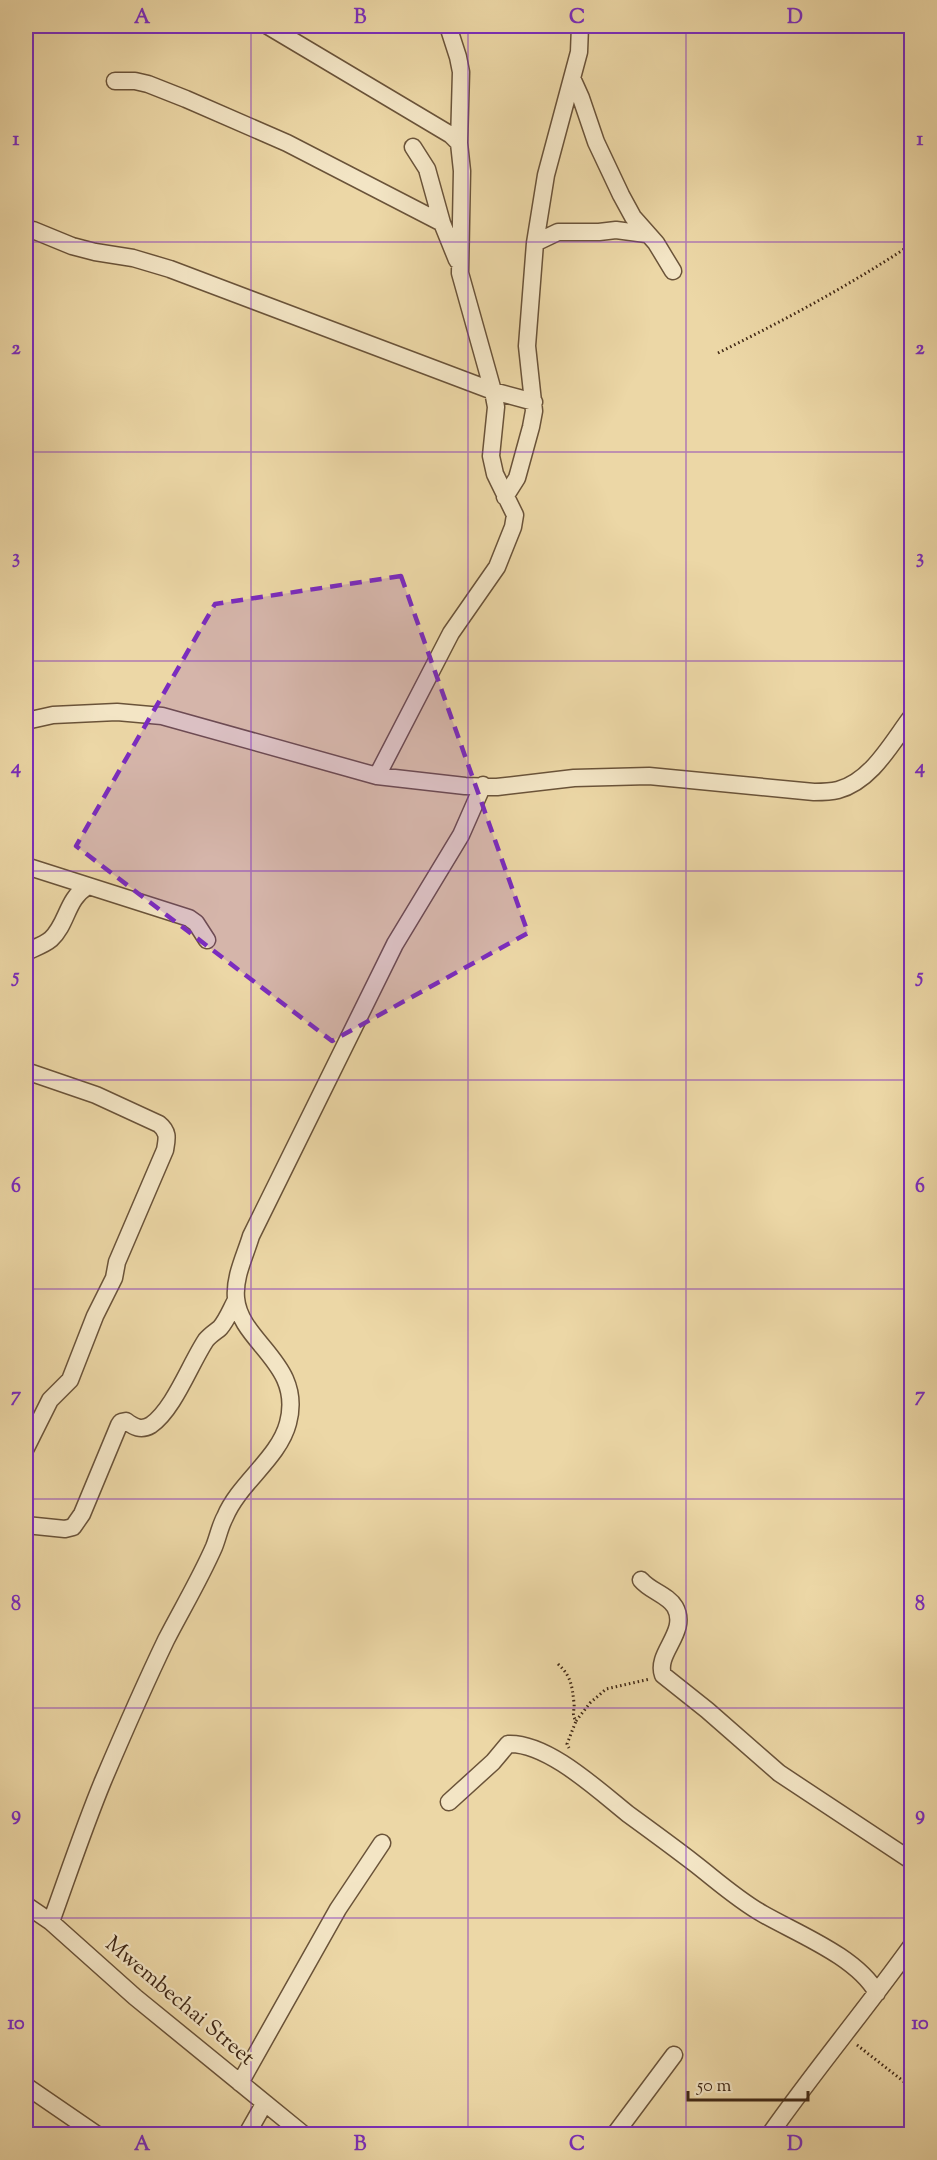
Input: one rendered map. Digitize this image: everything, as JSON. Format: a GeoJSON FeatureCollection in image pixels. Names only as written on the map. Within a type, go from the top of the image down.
{"type":"FeatureCollection","features":[{"type":"Feature","properties":{"kind":"street"},"geometry":{"type":"LineString","coordinates":[[268,26],[451,135],[459,142]]}},
{"type":"Feature","properties":{"kind":"street"},"geometry":{"type":"LineString","coordinates":[[448,26],[461,72],[460,273]]}},
{"type":"Feature","properties":{"kind":"street"},"geometry":{"type":"LineString","coordinates":[[505,497],[517,478],[531,427],[534,402],[527,346],[535,243],[546,176],[579,52],[580,26]]}},
{"type":"Feature","properties":{"kind":"street"},"geometry":{"type":"LineString","coordinates":[[572,78],[582,98],[596,142],[621,195],[673,271]]}},
{"type":"Feature","properties":{"kind":"street"},"geometry":{"type":"LineString","coordinates":[[116,81],[148,84],[186,99],[287,143],[442,223]]}},
{"type":"Feature","properties":{"kind":"street"},"geometry":{"type":"LineString","coordinates":[[377,776],[451,633],[497,567],[513,527],[515,515],[495,474],[491,456],[496,407],[458,262],[442,223],[427,169],[413,147]]}},
{"type":"Feature","properties":{"kind":"street"},"geometry":{"type":"LineString","coordinates":[[26,230],[33,230],[72,246],[133,258],[170,269],[493,391],[534,402]]}},
{"type":"Feature","properties":{"kind":"street"},"geometry":{"type":"LineString","coordinates":[[535,243],[558,232],[616,230],[646,234]]}},
{"type":"Feature","properties":{"kind":"street"},"geometry":{"type":"LineString","coordinates":[[26,721],[53,715],[117,712],[162,716],[377,776],[454,785],[497,787],[574,778],[649,776],[814,792],[838,790],[857,781],[870,771],[912,716]]}},
{"type":"Feature","properties":{"kind":"street"},"geometry":{"type":"LineString","coordinates":[[51,1922],[103,1782],[165,1642],[214,1545],[225,1515],[238,1494],[278,1444],[288,1425],[291,1405],[288,1388],[277,1362],[247,1325],[236,1300],[236,1282],[251,1236],[396,944],[462,835],[483,785]]}},
{"type":"Feature","properties":{"kind":"street"},"geometry":{"type":"LineString","coordinates":[[26,866],[189,918],[196,922],[207,940]]}},
{"type":"Feature","properties":{"kind":"street"},"geometry":{"type":"LineString","coordinates":[[26,952],[51,939],[74,897],[88,886]]}},
{"type":"Feature","properties":{"kind":"street"},"geometry":{"type":"LineString","coordinates":[[26,1071],[96,1095],[159,1124],[166,1129],[167,1138],[165,1150],[117,1262],[114,1278],[95,1316],[70,1380],[50,1400],[26,1448]]}},
{"type":"Feature","properties":{"kind":"street"},"geometry":{"type":"LineString","coordinates":[[26,1525],[65,1529],[73,1527],[82,1514],[119,1425],[126,1421],[135,1427],[142,1428],[152,1424],[160,1416],[207,1340],[220,1327],[236,1300]]}},
{"type":"Feature","properties":{"kind":"street"},"geometry":{"type":"LineString","coordinates":[[641,1580],[649,1589],[672,1603],[677,1613],[676,1633],[661,1667],[663,1676],[707,1710],[779,1773],[912,1861]]}},
{"type":"Feature","properties":{"kind":"street"},"geometry":{"type":"LineString","coordinates":[[449,1802],[493,1762],[508,1744],[524,1744],[534,1748],[579,1775],[745,1903],[858,1970],[871,1982],[877,1994]]}},
{"type":"Feature","properties":{"kind":"street"},"geometry":{"type":"LineString","coordinates":[[240,2082],[338,1909],[382,1843]]}},
{"type":"Feature","properties":{"kind":"street","name":"Mwembechai Street"},"geometry":{"type":"LineString","coordinates":[[26,1905],[51,1922],[135,1997],[303,2134]]}},
{"type":"Feature","properties":{"kind":"street"},"geometry":{"type":"LineString","coordinates":[[771,2134],[912,1945]]}},
{"type":"Feature","properties":{"kind":"street"},"geometry":{"type":"LineString","coordinates":[[615,2134],[674,2055]]}},
{"type":"Feature","properties":{"kind":"street"},"geometry":{"type":"LineString","coordinates":[[26,2086],[96,2134]]}},
{"type":"Feature","properties":{"kind":"street"},"geometry":{"type":"LineString","coordinates":[[247,2134],[264,2104]]}},
{"type":"Feature","properties":{"kind":"path"},"geometry":{"type":"LineString","coordinates":[[718,353],[786,319],[912,244]]}},
{"type":"Feature","properties":{"kind":"path"},"geometry":{"type":"LineString","coordinates":[[558,1664],[570,1677],[574,1705],[572,1713],[576,1721]]}},
{"type":"Feature","properties":{"kind":"path"},"geometry":{"type":"LineString","coordinates":[[570,1750],[567,1744],[576,1721],[590,1703],[606,1689],[663,1676]]}},
{"type":"Feature","properties":{"kind":"path"},"geometry":{"type":"LineString","coordinates":[[844,2034],[912,2088]]}},
{"type":"Feature","properties":{"kind":"highlighted area"},"geometry":{"type":"Polygon","coordinates":[[[401,576],[528,933],[332,1041],[76,846],[215,604],[401,576]]]}}]}
